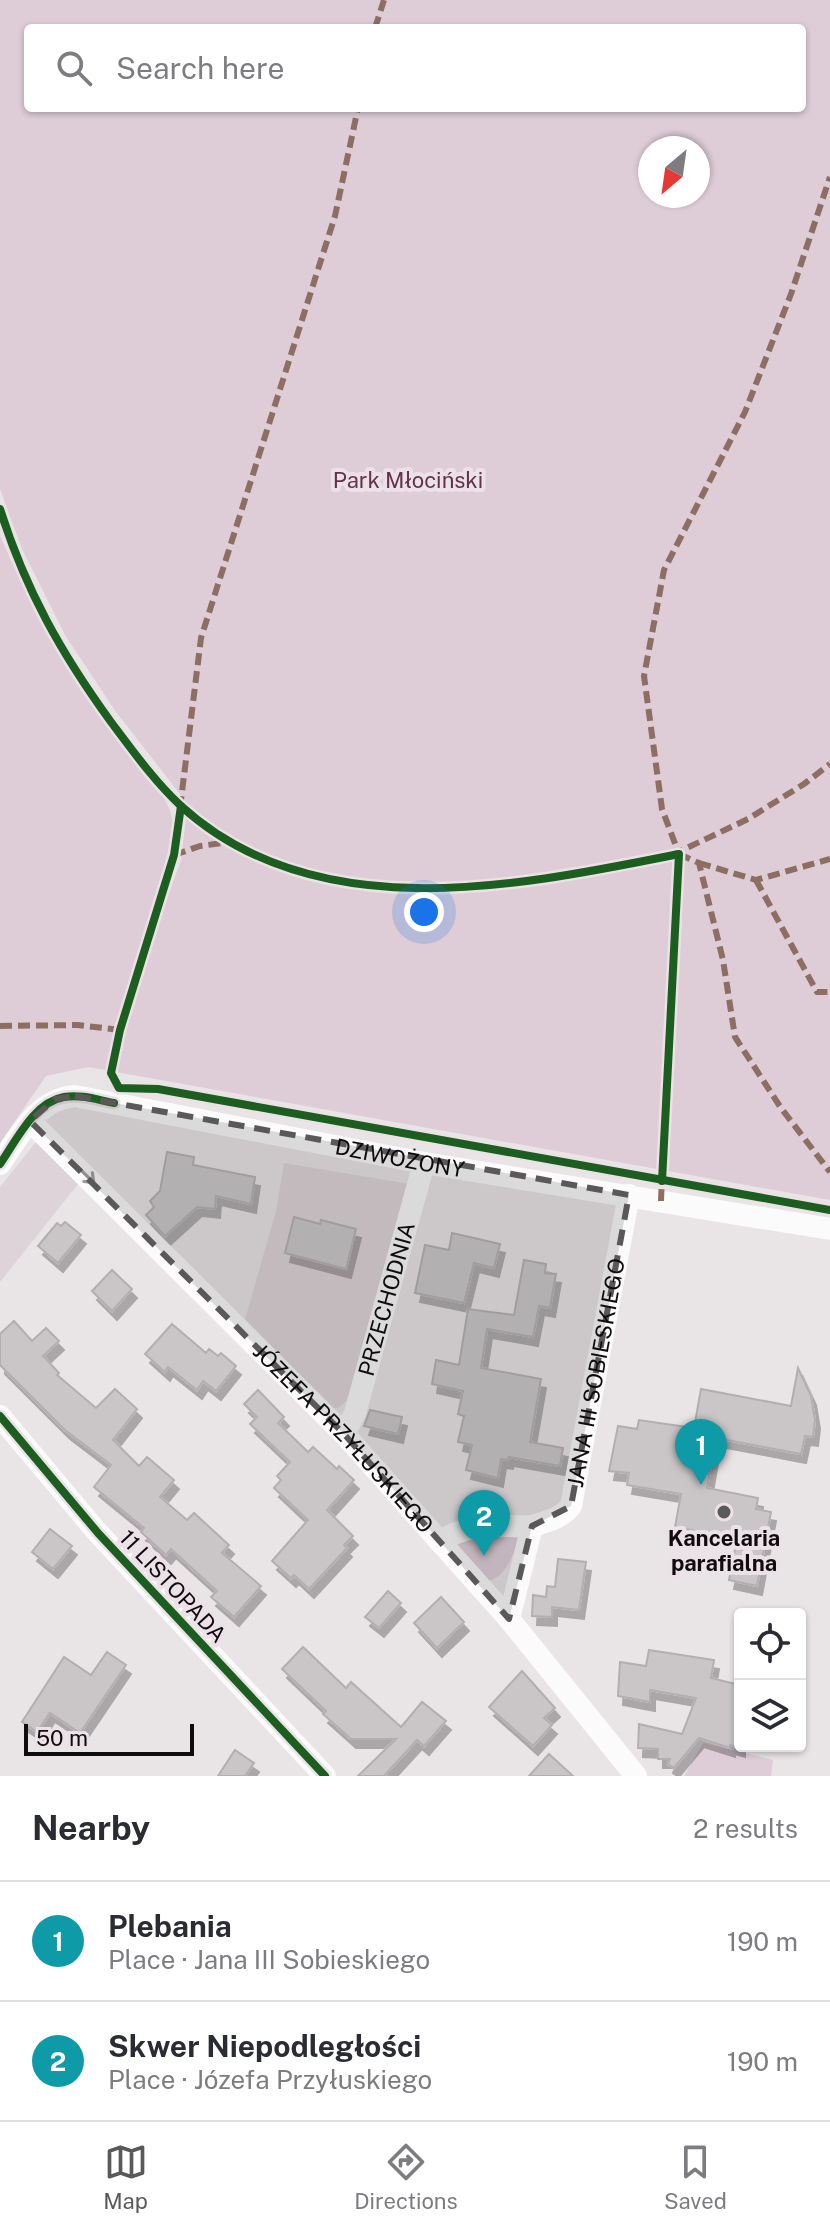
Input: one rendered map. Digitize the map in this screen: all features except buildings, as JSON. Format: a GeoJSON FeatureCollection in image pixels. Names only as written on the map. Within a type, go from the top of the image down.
{"type":"FeatureCollection","features":[{"type":"Feature","properties":{"kind":"street","name":"DZIWOŻONY"},"geometry":{"type":"LineString","coordinates":[[0,1164],[30,1121],[46,1105],[63,1097],[75,1096],[424,1163],[830,1229]]}},
{"type":"Feature","properties":{"kind":"street","name":"JÓZEFA PRZYŁUSKIEGO"},"geometry":{"type":"LineString","coordinates":[[30,1121],[344,1434],[509,1619],[636,1776]]}},
{"type":"Feature","properties":{"kind":"street","name":"PRZECHODNIA"},"geometry":{"type":"LineString","coordinates":[[344,1434],[355,1413],[424,1163]]}},
{"type":"Feature","properties":{"kind":"street","name":"JANA III SOBIESKIEGO"},"geometry":{"type":"LineString","coordinates":[[532,1526],[548,1522],[571,1506],[629,1195]]}},
{"type":"Feature","properties":{"kind":"street","name":"11 LISTOPADA"},"geometry":{"type":"LineString","coordinates":[[0,1416],[98,1533],[325,1776]]}},
{"type":"Feature","properties":{"kind":"street"},"geometry":{"type":"LineString","coordinates":[[440,1542],[454,1531],[478,1527],[532,1526],[509,1619]]}},
{"type":"Feature","properties":{"kind":"highlighted area"},"geometry":{"type":"Polygon","coordinates":[[[75,1096],[629,1195],[571,1506],[532,1526],[509,1619],[344,1434],[30,1121],[55,1099],[75,1096]]]}},
{"type":"Feature","properties":{"kind":"shaded area"},"geometry":{"type":"Polygon","coordinates":[[[40,1137],[82,1179],[0,1282],[0,1187],[40,1137]]]}},
{"type":"Feature","properties":{"kind":"shaded area"},"geometry":{"type":"Polygon","coordinates":[[[284,1163],[410,1184],[348,1400],[338,1408],[329,1408],[245,1319],[276,1211],[284,1163]]]}},
{"type":"Feature","properties":{"kind":"green space","name":"Park Młociński"},"geometry":{"type":"Polygon","coordinates":[[[0,0],[830,0],[830,1200],[88,1067],[46,1076],[0,1143],[0,535],[36,612],[78,686],[146,771],[168,806],[172,832],[165,870],[133,965],[141,972],[181,860],[186,817],[180,794],[116,712],[65,635],[22,549],[0,489],[0,0]]]}},
{"type":"Feature","properties":{"kind":"green space"},"geometry":{"type":"Polygon","coordinates":[[[516,1536],[519,1540],[508,1564],[489,1581],[457,1551],[459,1539],[516,1536]]]}},
{"type":"Feature","properties":{"kind":"green space"},"geometry":{"type":"Polygon","coordinates":[[[703,1743],[773,1760],[771,1776],[684,1776],[703,1743]]]}},
{"type":"Feature","properties":{"kind":"marked path"},"geometry":{"type":"LineString","coordinates":[[376,24],[384,0]]}},
{"type":"Feature","properties":{"kind":"marked path"},"geometry":{"type":"LineString","coordinates":[[180,808],[201,638],[335,216],[357,112]]}},
{"type":"Feature","properties":{"kind":"marked path"},"geometry":{"type":"LineString","coordinates":[[679,861],[662,809],[644,676],[664,570],[745,412],[791,294],[830,177]]}},
{"type":"Feature","properties":{"kind":"marked path"},"geometry":{"type":"LineString","coordinates":[[672,855],[748,819],[830,764]]}},
{"type":"Feature","properties":{"kind":"marked path"},"geometry":{"type":"LineString","coordinates":[[174,855],[200,846],[230,842]]}},
{"type":"Feature","properties":{"kind":"marked path"},"geometry":{"type":"LineString","coordinates":[[679,854],[699,863],[723,960],[735,1037],[781,1108],[830,1172]]}},
{"type":"Feature","properties":{"kind":"marked path"},"geometry":{"type":"LineString","coordinates":[[699,863],[756,880],[830,859]]}},
{"type":"Feature","properties":{"kind":"marked path"},"geometry":{"type":"LineString","coordinates":[[756,880],[817,992],[830,992]]}},
{"type":"Feature","properties":{"kind":"marked path"},"geometry":{"type":"LineString","coordinates":[[0,1026],[78,1025],[120,1030]]}},
{"type":"Feature","properties":{"kind":"marked path"},"geometry":{"type":"LineString","coordinates":[[661,1201],[662,1176]]}},
{"type":"Feature","properties":{"kind":"cycle path"},"geometry":{"type":"LineString","coordinates":[[0,509],[33,594],[93,696],[171,797],[235,845],[293,870],[356,884],[421,888],[487,885],[553,877],[679,854],[662,1181]]}},
{"type":"Feature","properties":{"kind":"cycle path"},"geometry":{"type":"LineString","coordinates":[[181,806],[174,855],[120,1030],[111,1073],[119,1088],[158,1089],[830,1210]]}},
{"type":"Feature","properties":{"kind":"cycle path"},"geometry":{"type":"LineString","coordinates":[[0,1164],[35,1114],[53,1100],[77,1096],[114,1103]]}},
{"type":"Feature","properties":{"kind":"cycle path"},"geometry":{"type":"LineString","coordinates":[[0,1416],[98,1533],[325,1776]]}},
{"type":"Feature","properties":{"kind":"place","name":"Plebania"},"geometry":{"type":"Point","coordinates":[701,1485]}},
{"type":"Feature","properties":{"kind":"place","name":"Kancelaria parafialna"},"geometry":{"type":"Point","coordinates":[724,1512]}},
{"type":"Feature","properties":{"kind":"place","name":"Skwer Niepodległości"},"geometry":{"type":"Point","coordinates":[484,1556]}}]}
